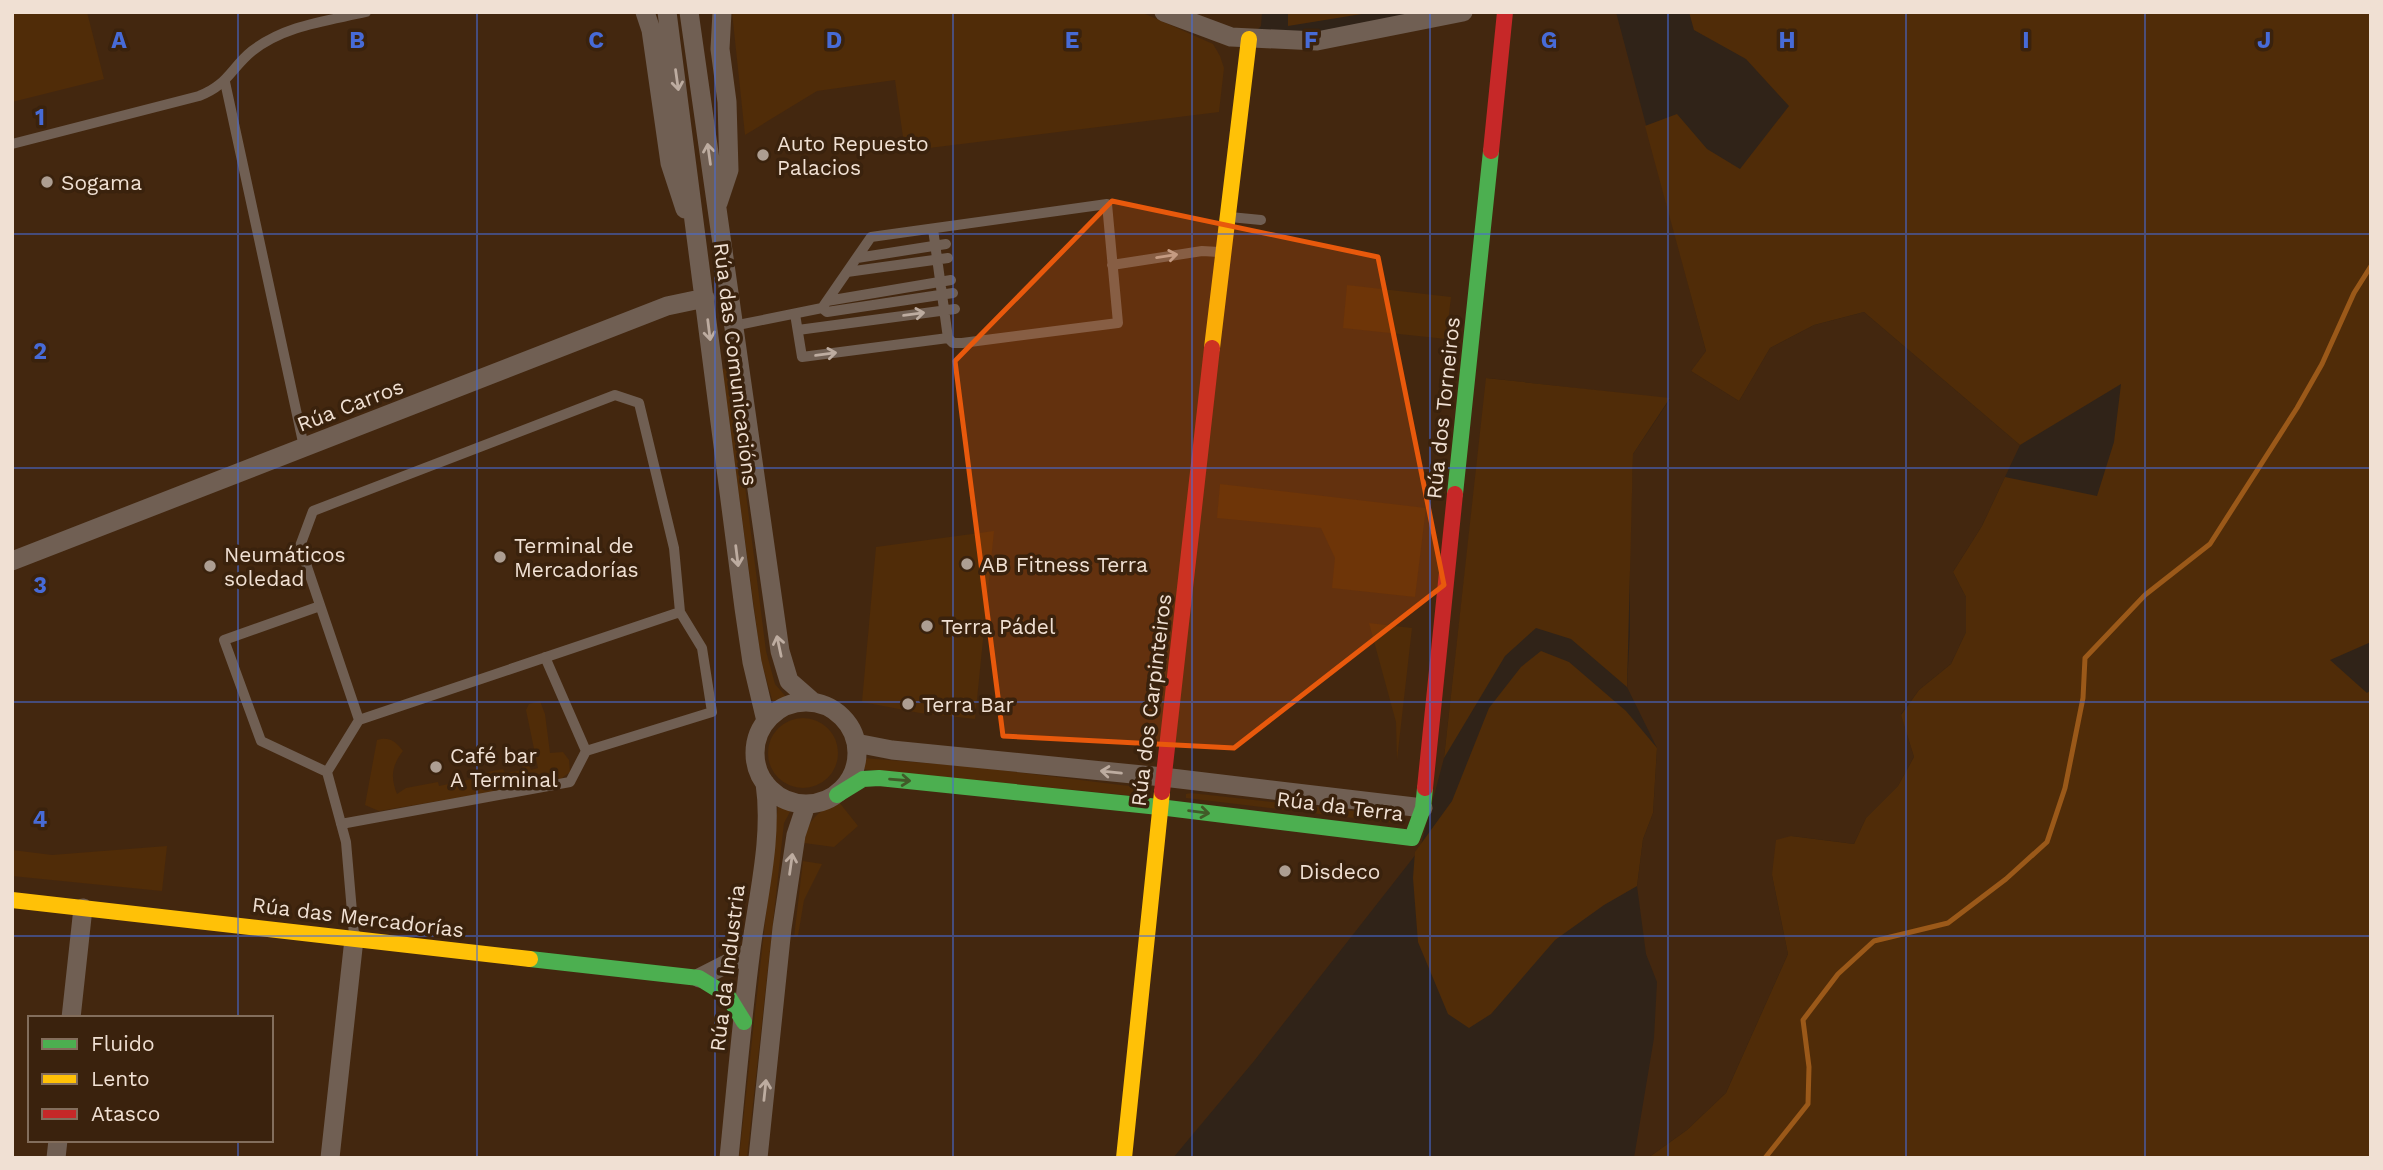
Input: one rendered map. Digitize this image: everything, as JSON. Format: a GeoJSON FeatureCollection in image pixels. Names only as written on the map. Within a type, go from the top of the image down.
{"type":"FeatureCollection","features":[{"type":"Feature","properties":{"kind":"street"},"geometry":{"type":"LineString","coordinates":[[645,12],[651,30],[670,163],[682,202],[697,234]]}},
{"type":"Feature","properties":{"kind":"street","name":"Rúa das Comunicacións"},"geometry":{"type":"LineString","coordinates":[[667,12],[744,608],[752,662],[766,721]]}},
{"type":"Feature","properties":{"kind":"street","name":"Rúa das Comunicacións"},"geometry":{"type":"LineString","coordinates":[[689,12],[780,651],[789,681],[813,702],[833,709],[848,723],[856,743]]}},
{"type":"Feature","properties":{"kind":"street"},"geometry":{"type":"LineString","coordinates":[[717,207],[729,170],[727,102],[720,49],[722,12]]}},
{"type":"Feature","properties":{"kind":"street"},"geometry":{"type":"LineString","coordinates":[[1164,12],[1231,37],[1317,41],[1463,12]]}},
{"type":"Feature","properties":{"kind":"street","name":"Rúa dos Torneiros"},"geometry":{"type":"LineString","coordinates":[[1423,808],[1504,12]]}},
{"type":"Feature","properties":{"kind":"street","name":"Rúa dos Carpinteiros"},"geometry":{"type":"LineString","coordinates":[[1124,1158],[1159,807],[1226,217],[1249,39]]}},
{"type":"Feature","properties":{"kind":"street","name":"Rúa Carros"},"geometry":{"type":"LineString","coordinates":[[12,561],[667,306],[705,298]]}},
{"type":"Feature","properties":{"kind":"street"},"geometry":{"type":"LineString","coordinates":[[813,702],[788,706],[766,721],[758,735],[755,752],[757,768],[765,783],[783,798],[806,805],[827,800],[847,784],[854,772],[856,743]]}},
{"type":"Feature","properties":{"kind":"street","name":"Rúa da Terra"},"geometry":{"type":"LineString","coordinates":[[836,794],[863,779],[880,778],[1159,807],[1412,838],[1423,808],[1163,777],[892,750],[856,743]]}},
{"type":"Feature","properties":{"kind":"street","name":"Rúa da Industria"},"geometry":{"type":"LineString","coordinates":[[729,1158],[750,952],[765,849],[765,783]]}},
{"type":"Feature","properties":{"kind":"street"},"geometry":{"type":"LineString","coordinates":[[758,1158],[782,928],[796,835],[806,805]]}},
{"type":"Feature","properties":{"kind":"street","name":"Rúa das Mercadorías"},"geometry":{"type":"LineString","coordinates":[[12,900],[699,978],[728,996],[744,1022]]}},
{"type":"Feature","properties":{"kind":"street"},"geometry":{"type":"LineString","coordinates":[[71,1016],[83,908]]}},
{"type":"Feature","properties":{"kind":"street"},"geometry":{"type":"LineString","coordinates":[[330,1158],[354,939]]}},
{"type":"Feature","properties":{"kind":"street"},"geometry":{"type":"LineString","coordinates":[[699,978],[750,952]]}},
{"type":"Feature","properties":{"kind":"lane"},"geometry":{"type":"LineString","coordinates":[[12,144],[199,96],[225,82],[252,51],[285,31],[366,12]]}},
{"type":"Feature","properties":{"kind":"lane"},"geometry":{"type":"LineString","coordinates":[[225,82],[304,447]]}},
{"type":"Feature","properties":{"kind":"lane"},"geometry":{"type":"LineString","coordinates":[[933,229],[935,246],[943,259],[950,310],[948,338],[953,343],[1118,323],[1107,204],[871,237],[825,304],[827,312],[947,294]]}},
{"type":"Feature","properties":{"kind":"lane"},"geometry":{"type":"LineString","coordinates":[[1226,217],[1261,220]]}},
{"type":"Feature","properties":{"kind":"lane"},"geometry":{"type":"LineString","coordinates":[[857,258],[946,244]]}},
{"type":"Feature","properties":{"kind":"lane"},"geometry":{"type":"LineString","coordinates":[[1112,265],[1202,251],[1223,252]]}},
{"type":"Feature","properties":{"kind":"lane"},"geometry":{"type":"LineString","coordinates":[[847,272],[943,259]]}},
{"type":"Feature","properties":{"kind":"lane"},"geometry":{"type":"LineString","coordinates":[[733,326],[795,314],[825,304],[946,281]]}},
{"type":"Feature","properties":{"kind":"lane"},"geometry":{"type":"LineString","coordinates":[[797,330],[950,310]]}},
{"type":"Feature","properties":{"kind":"lane"},"geometry":{"type":"LineString","coordinates":[[795,314],[802,357],[948,338]]}},
{"type":"Feature","properties":{"kind":"lane"},"geometry":{"type":"LineString","coordinates":[[341,824],[570,782],[586,751],[712,712],[702,648],[680,612],[674,548],[639,403],[615,395],[313,510],[300,547],[359,720]]}},
{"type":"Feature","properties":{"kind":"lane"},"geometry":{"type":"LineString","coordinates":[[320,606],[224,640],[261,741],[327,772]]}},
{"type":"Feature","properties":{"kind":"lane"},"geometry":{"type":"LineString","coordinates":[[354,939],[346,842],[327,772],[359,720],[680,612]]}},
{"type":"Feature","properties":{"kind":"lane"},"geometry":{"type":"LineString","coordinates":[[545,657],[586,751]]}},
{"type":"Feature","properties":{"kind":"highlighted area"},"geometry":{"type":"Polygon","coordinates":[[[1112,201],[1378,257],[1444,585],[1234,748],[1003,736],[955,361],[1112,201]]]}},
{"type":"Feature","properties":{"kind":"shaded area"},"geometry":{"type":"Polygon","coordinates":[[[12,12],[1262,12],[1261,26],[1250,38],[1316,41],[1463,12],[1616,12],[1706,351],[1691,371],[1739,401],[1770,348],[1814,325],[1864,312],[2020,445],[1982,526],[1953,572],[1966,597],[1966,632],[1951,664],[1919,690],[1901,714],[1914,757],[1898,786],[1866,818],[1854,844],[1791,836],[1772,875],[1788,954],[1726,1093],[1687,1130],[1648,1158],[1634,1158],[1654,1038],[1657,982],[1646,954],[1637,886],[1643,839],[1653,813],[1657,748],[1627,687],[1633,454],[1670,399],[1487,378],[1444,758],[1420,849],[1254,1061],[1173,1158],[12,1158],[12,12]]]}},
{"type":"Feature","properties":{"kind":"shaded area"},"geometry":{"type":"Polygon","coordinates":[[[12,12],[87,12],[104,79],[12,102],[12,12]]]}},
{"type":"Feature","properties":{"kind":"shaded area"},"geometry":{"type":"Polygon","coordinates":[[[732,12],[1141,12],[1213,44],[1224,68],[1219,112],[905,151],[895,80],[817,91],[745,135],[732,12]]]}},
{"type":"Feature","properties":{"kind":"shaded area"},"geometry":{"type":"Polygon","coordinates":[[[1288,12],[1374,12],[1288,26],[1288,12]]]}},
{"type":"Feature","properties":{"kind":"shaded area"},"geometry":{"type":"Polygon","coordinates":[[[1689,12],[2371,12],[2371,642],[2330,660],[2367,693],[2371,690],[2371,1158],[1648,1158],[1687,1130],[1726,1093],[1788,954],[1772,875],[1776,840],[1791,836],[1854,844],[1866,818],[1898,786],[1914,757],[1901,715],[1919,690],[1951,664],[1966,632],[1966,597],[1953,572],[1982,526],[2005,477],[2097,496],[2114,442],[2121,384],[2020,445],[1864,312],[1814,325],[1770,348],[1739,401],[1691,371],[1706,351],[1645,126],[1677,114],[1707,149],[1740,169],[1789,106],[1746,59],[1694,30],[1689,12]]]}},
{"type":"Feature","properties":{"kind":"shaded area"},"geometry":{"type":"Polygon","coordinates":[[[1347,285],[1451,297],[1446,339],[1343,328],[1347,285]]]}},
{"type":"Feature","properties":{"kind":"shaded area"},"geometry":{"type":"Polygon","coordinates":[[[730,368],[766,651],[775,684],[787,698],[773,703],[761,660],[722,369],[730,368]]]}},
{"type":"Feature","properties":{"kind":"shaded area"},"geometry":{"type":"Polygon","coordinates":[[[1486,378],[1670,398],[1633,454],[1627,687],[1571,639],[1536,628],[1505,656],[1444,758],[1486,378]]]}},
{"type":"Feature","properties":{"kind":"shaded area"},"geometry":{"type":"Polygon","coordinates":[[[1220,484],[1426,508],[1415,597],[1332,588],[1335,558],[1321,528],[1217,518],[1220,484]]]}},
{"type":"Feature","properties":{"kind":"shaded area","name":"Terra Pádel"},"geometry":{"type":"Polygon","coordinates":[[[994,531],[975,719],[920,713],[862,702],[876,547],[994,531]]]}},
{"type":"Feature","properties":{"kind":"shaded area"},"geometry":{"type":"Polygon","coordinates":[[[1369,623],[1412,628],[1397,760],[1396,722],[1369,623]]]}},
{"type":"Feature","properties":{"kind":"shaded area"},"geometry":{"type":"Polygon","coordinates":[[[1541,651],[1569,662],[1626,711],[1657,748],[1653,813],[1643,839],[1637,886],[1604,905],[1555,940],[1491,1014],[1469,1028],[1448,1014],[1418,942],[1413,878],[1415,852],[1452,801],[1489,708],[1521,667],[1541,651]]]}},
{"type":"Feature","properties":{"kind":"shaded area"},"geometry":{"type":"Polygon","coordinates":[[[540,701],[545,714],[550,753],[563,752],[569,760],[570,772],[558,781],[379,811],[365,805],[377,740],[392,741],[403,751],[393,771],[397,794],[406,788],[438,782],[439,786],[472,779],[472,775],[503,769],[505,773],[523,770],[522,766],[529,765],[531,770],[538,768],[526,710],[529,704],[540,701]]]}},
{"type":"Feature","properties":{"kind":"shaded area"},"geometry":{"type":"Polygon","coordinates":[[[803,718],[828,728],[838,753],[828,778],[803,788],[778,778],[768,753],[778,728],[803,718]]]}},
{"type":"Feature","properties":{"kind":"shaded area"},"geometry":{"type":"Polygon","coordinates":[[[863,758],[977,767],[1137,787],[1136,796],[861,769],[863,758]]]}},
{"type":"Feature","properties":{"kind":"shaded area"},"geometry":{"type":"Polygon","coordinates":[[[1186,794],[1396,816],[1395,823],[1186,798],[1186,794]]]}},
{"type":"Feature","properties":{"kind":"shaded area"},"geometry":{"type":"Polygon","coordinates":[[[839,802],[858,826],[834,847],[804,843],[808,828],[815,817],[839,802]]]}},
{"type":"Feature","properties":{"kind":"shaded area"},"geometry":{"type":"Polygon","coordinates":[[[778,805],[791,810],[784,823],[747,1158],[739,1158],[778,805]]]}},
{"type":"Feature","properties":{"kind":"shaded area"},"geometry":{"type":"Polygon","coordinates":[[[167,846],[162,891],[12,876],[12,850],[52,855],[167,846]]]}},
{"type":"Feature","properties":{"kind":"shaded area"},"geometry":{"type":"Polygon","coordinates":[[[803,861],[822,864],[804,900],[798,936],[794,937],[803,861]]]}},
{"type":"Feature","properties":{"kind":"waterway"},"geometry":{"type":"LineString","coordinates":[[1765,1158],[1808,1104],[1809,1067],[1803,1020],[1838,974],[1874,941],[1948,923],[2006,879],[2047,842],[2065,788],[2083,698],[2085,658],[2145,595],[2210,544],[2297,408],[2322,364],[2354,293],[2371,266]]}},
{"type":"Feature","properties":{"kind":"traffic: fast"},"geometry":{"type":"LineString","coordinates":[[1455,494],[1491,151]]}},
{"type":"Feature","properties":{"kind":"traffic: fast"},"geometry":{"type":"LineString","coordinates":[[837,795],[863,779],[879,778],[1159,807],[1412,838],[1423,808],[1425,788]]}},
{"type":"Feature","properties":{"kind":"traffic: fast"},"geometry":{"type":"LineString","coordinates":[[530,959],[699,978],[728,996],[744,1022]]}},
{"type":"Feature","properties":{"kind":"traffic: slow"},"geometry":{"type":"LineString","coordinates":[[1212,348],[1249,39]]}},
{"type":"Feature","properties":{"kind":"traffic: slow"},"geometry":{"type":"LineString","coordinates":[[1124,1158],[1162,792]]}},
{"type":"Feature","properties":{"kind":"traffic: slow"},"geometry":{"type":"LineString","coordinates":[[12,900],[530,959]]}},
{"type":"Feature","properties":{"kind":"traffic: jam"},"geometry":{"type":"LineString","coordinates":[[1491,151],[1505,12]]}},
{"type":"Feature","properties":{"kind":"traffic: jam"},"geometry":{"type":"LineString","coordinates":[[1162,792],[1212,348]]}},
{"type":"Feature","properties":{"kind":"traffic: jam"},"geometry":{"type":"LineString","coordinates":[[1425,788],[1455,494]]}},
{"type":"Feature","properties":{"kind":"place","name":"Auto Repuesto Palacios"},"geometry":{"type":"Point","coordinates":[763,155]}},
{"type":"Feature","properties":{"kind":"place","name":"Sogama"},"geometry":{"type":"Point","coordinates":[47,182]}},
{"type":"Feature","properties":{"kind":"place","name":"Terminal de Mercadorías"},"geometry":{"type":"Point","coordinates":[500,557]}},
{"type":"Feature","properties":{"kind":"place","name":"AB Fitness Terra"},"geometry":{"type":"Point","coordinates":[967,564]}},
{"type":"Feature","properties":{"kind":"place","name":"Neumáticos soledad"},"geometry":{"type":"Point","coordinates":[210,566]}},
{"type":"Feature","properties":{"kind":"place","name":"Terra Pádel"},"geometry":{"type":"Point","coordinates":[927,626]}},
{"type":"Feature","properties":{"kind":"place","name":"Terra Bar"},"geometry":{"type":"Point","coordinates":[908,704]}},
{"type":"Feature","properties":{"kind":"place","name":"Café bar A Terminal"},"geometry":{"type":"Point","coordinates":[436,767]}},
{"type":"Feature","properties":{"kind":"place","name":"Disdeco"},"geometry":{"type":"Point","coordinates":[1285,871]}}]}
